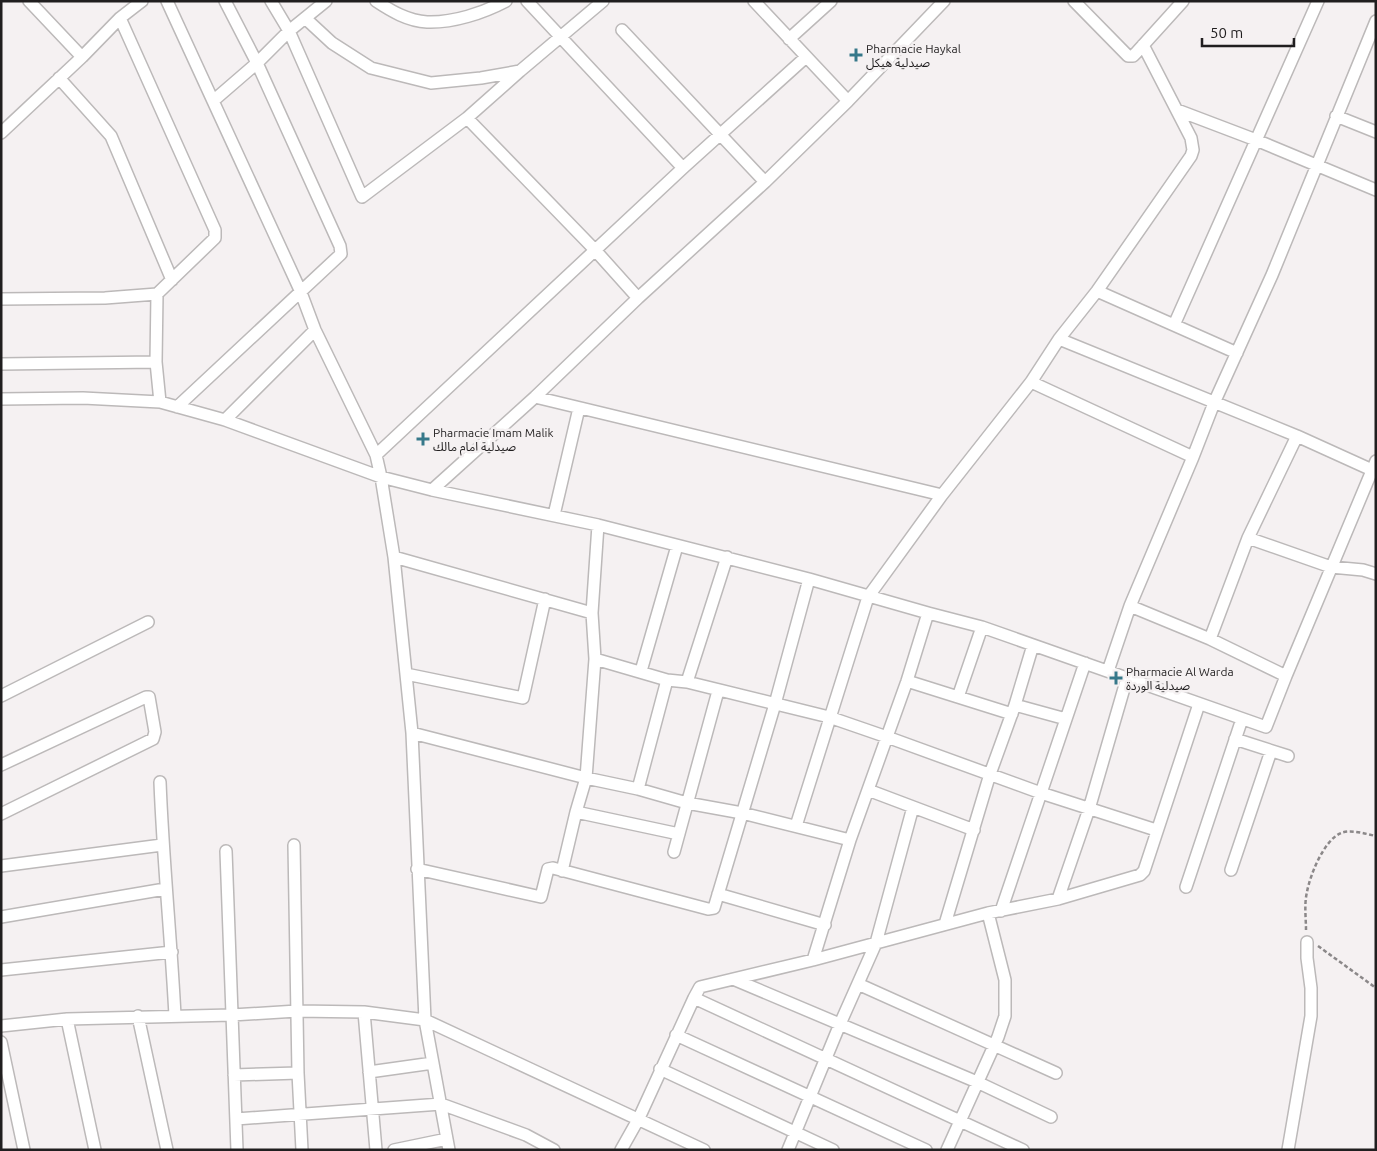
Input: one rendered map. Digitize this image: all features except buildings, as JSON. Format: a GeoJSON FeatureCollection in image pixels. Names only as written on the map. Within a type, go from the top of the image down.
{"type":"FeatureCollection","features":[{"type":"Feature","properties":{"kind":"street"},"geometry":{"type":"LineString","coordinates":[[29,1],[82,57]]}},
{"type":"Feature","properties":{"kind":"street"},"geometry":{"type":"LineString","coordinates":[[1,133],[82,57],[120,18],[142,1]]}},
{"type":"Feature","properties":{"kind":"street"},"geometry":{"type":"LineString","coordinates":[[167,1],[300,290],[315,330],[376,455],[381,477],[394,557],[412,733],[425,1020],[448,1144],[394,1150]]}},
{"type":"Feature","properties":{"kind":"street"},"geometry":{"type":"LineString","coordinates":[[177,407],[300,290],[339,257],[341,250],[257,63],[225,1]]}},
{"type":"Feature","properties":{"kind":"street"},"geometry":{"type":"LineString","coordinates":[[271,1],[289,31],[362,197],[467,118],[602,1]]}},
{"type":"Feature","properties":{"kind":"street"},"geometry":{"type":"LineString","coordinates":[[213,101],[257,63],[289,31],[326,1]]}},
{"type":"Feature","properties":{"kind":"street"},"geometry":{"type":"LineString","coordinates":[[376,1],[387,9],[409,18],[427,22],[462,18],[488,10],[506,1]]}},
{"type":"Feature","properties":{"kind":"street"},"geometry":{"type":"LineString","coordinates":[[528,1],[683,168]]}},
{"type":"Feature","properties":{"kind":"street"},"geometry":{"type":"LineString","coordinates":[[587,14],[592,1]]}},
{"type":"Feature","properties":{"kind":"street"},"geometry":{"type":"LineString","coordinates":[[754,1],[848,101]]}},
{"type":"Feature","properties":{"kind":"street"},"geometry":{"type":"LineString","coordinates":[[789,39],[831,1]]}},
{"type":"Feature","properties":{"kind":"street"},"geometry":{"type":"LineString","coordinates":[[432,490],[766,182],[848,101],[944,1]]}},
{"type":"Feature","properties":{"kind":"street"},"geometry":{"type":"LineString","coordinates":[[1074,1],[1128,56],[1132,56],[1183,1]]}},
{"type":"Feature","properties":{"kind":"street"},"geometry":{"type":"LineString","coordinates":[[1174,325],[1318,1]]}},
{"type":"Feature","properties":{"kind":"street"},"geometry":{"type":"LineString","coordinates":[[1,299],[105,298],[157,294],[213,241],[216,234],[120,18]]}},
{"type":"Feature","properties":{"kind":"street"},"geometry":{"type":"LineString","coordinates":[[305,18],[332,43],[371,68],[431,83],[482,78],[520,71]]}},
{"type":"Feature","properties":{"kind":"street"},"geometry":{"type":"LineString","coordinates":[[1108,672],[1130,606],[1214,403],[1272,275],[1376,21]]}},
{"type":"Feature","properties":{"kind":"street"},"geometry":{"type":"LineString","coordinates":[[622,30],[766,182]]}},
{"type":"Feature","properties":{"kind":"street"},"geometry":{"type":"LineString","coordinates":[[796,826],[868,597],[942,495],[1031,382],[1191,156],[1193,145],[1191,138],[1143,45]]}},
{"type":"Feature","properties":{"kind":"street"},"geometry":{"type":"LineString","coordinates":[[376,455],[683,168],[806,57]]}},
{"type":"Feature","properties":{"kind":"street"},"geometry":{"type":"LineString","coordinates":[[58,78],[111,136],[172,280]]}},
{"type":"Feature","properties":{"kind":"street"},"geometry":{"type":"LineString","coordinates":[[1177,110],[1256,140],[1376,190]]}},
{"type":"Feature","properties":{"kind":"street"},"geometry":{"type":"LineString","coordinates":[[1336,116],[1376,132]]}},
{"type":"Feature","properties":{"kind":"street"},"geometry":{"type":"LineString","coordinates":[[467,118],[595,250],[638,298]]}},
{"type":"Feature","properties":{"kind":"street"},"geometry":{"type":"LineString","coordinates":[[1097,291],[1237,353]]}},
{"type":"Feature","properties":{"kind":"street"},"geometry":{"type":"LineString","coordinates":[[157,294],[156,362],[160,402]]}},
{"type":"Feature","properties":{"kind":"street"},"geometry":{"type":"LineString","coordinates":[[225,420],[315,330]]}},
{"type":"Feature","properties":{"kind":"street"},"geometry":{"type":"LineString","coordinates":[[1,399],[83,398],[160,402],[225,420],[381,477],[432,490],[598,525],[809,579],[928,614],[982,627],[1266,727],[1374,465],[1214,403],[1060,340]]}},
{"type":"Feature","properties":{"kind":"street"},"geometry":{"type":"LineString","coordinates":[[1,364],[156,362]]}},
{"type":"Feature","properties":{"kind":"street"},"geometry":{"type":"LineString","coordinates":[[1031,382],[1193,457]]}},
{"type":"Feature","properties":{"kind":"street"},"geometry":{"type":"LineString","coordinates":[[535,397],[942,495]]}},
{"type":"Feature","properties":{"kind":"street"},"geometry":{"type":"LineString","coordinates":[[554,515],[579,408]]}},
{"type":"Feature","properties":{"kind":"street"},"geometry":{"type":"LineString","coordinates":[[1210,639],[1248,538],[1297,436]]}},
{"type":"Feature","properties":{"kind":"street"},"geometry":{"type":"LineString","coordinates":[[562,871],[586,778],[594,659],[592,613],[598,525]]}},
{"type":"Feature","properties":{"kind":"street"},"geometry":{"type":"LineString","coordinates":[[1248,538],[1331,567],[1363,570],[1376,574]]}},
{"type":"Feature","properties":{"kind":"street"},"geometry":{"type":"LineString","coordinates":[[641,671],[677,546]]}},
{"type":"Feature","properties":{"kind":"street"},"geometry":{"type":"LineString","coordinates":[[394,557],[592,613]]}},
{"type":"Feature","properties":{"kind":"street"},"geometry":{"type":"LineString","coordinates":[[687,682],[726,558]]}},
{"type":"Feature","properties":{"kind":"street"},"geometry":{"type":"LineString","coordinates":[[417,869],[541,897],[550,868],[708,909],[714,908],[775,704],[809,579]]}},
{"type":"Feature","properties":{"kind":"street"},"geometry":{"type":"LineString","coordinates":[[406,674],[523,698],[545,599]]}},
{"type":"Feature","properties":{"kind":"street"},"geometry":{"type":"LineString","coordinates":[[1130,606],[1210,639],[1286,676]]}},
{"type":"Feature","properties":{"kind":"street"},"geometry":{"type":"LineString","coordinates":[[813,960],[850,840],[907,680],[928,614]]}},
{"type":"Feature","properties":{"kind":"street"},"geometry":{"type":"LineString","coordinates":[[1,696],[148,622]]}},
{"type":"Feature","properties":{"kind":"street"},"geometry":{"type":"LineString","coordinates":[[958,697],[982,627]]}},
{"type":"Feature","properties":{"kind":"street"},"geometry":{"type":"LineString","coordinates":[[945,924],[990,774],[1014,709],[1033,645]]}},
{"type":"Feature","properties":{"kind":"street"},"geometry":{"type":"LineString","coordinates":[[594,659],[641,671],[666,680],[687,682],[829,717],[1041,793],[1156,830]]}},
{"type":"Feature","properties":{"kind":"street"},"geometry":{"type":"LineString","coordinates":[[1001,911],[1085,663]]}},
{"type":"Feature","properties":{"kind":"street"},"geometry":{"type":"LineString","coordinates":[[1058,899],[1088,809],[1127,678]]}},
{"type":"Feature","properties":{"kind":"street"},"geometry":{"type":"LineString","coordinates":[[638,789],[666,680]]}},
{"type":"Feature","properties":{"kind":"street"},"geometry":{"type":"LineString","coordinates":[[907,680],[958,697],[1066,719]]}},
{"type":"Feature","properties":{"kind":"street"},"geometry":{"type":"LineString","coordinates":[[674,852],[718,691]]}},
{"type":"Feature","properties":{"kind":"street"},"geometry":{"type":"LineString","coordinates":[[1,765],[146,697],[150,698],[155,732],[153,739],[1,814]]}},
{"type":"Feature","properties":{"kind":"street"},"geometry":{"type":"LineString","coordinates":[[621,1150],[639,1118],[660,1069],[700,987],[813,960],[988,913],[1058,899],[1140,875],[1145,867],[1199,704]]}},
{"type":"Feature","properties":{"kind":"street"},"geometry":{"type":"LineString","coordinates":[[1186,888],[1242,719]]}},
{"type":"Feature","properties":{"kind":"street"},"geometry":{"type":"LineString","coordinates":[[412,733],[687,803],[742,813],[850,840]]}},
{"type":"Feature","properties":{"kind":"street"},"geometry":{"type":"LineString","coordinates":[[1235,739],[1288,756]]}},
{"type":"Feature","properties":{"kind":"street"},"geometry":{"type":"LineString","coordinates":[[1232,870],[1271,751]]}},
{"type":"Feature","properties":{"kind":"street"},"geometry":{"type":"LineString","coordinates":[[160,782],[162,845],[172,952],[175,1016]]}},
{"type":"Feature","properties":{"kind":"street"},"geometry":{"type":"LineString","coordinates":[[868,790],[974,830]]}},
{"type":"Feature","properties":{"kind":"street"},"geometry":{"type":"LineString","coordinates":[[788,1150],[876,943],[913,807]]}},
{"type":"Feature","properties":{"kind":"street"},"geometry":{"type":"LineString","coordinates":[[576,812],[679,834]]}},
{"type":"Feature","properties":{"kind":"street"},"geometry":{"type":"LineString","coordinates":[[1,866],[162,845]]}},
{"type":"Feature","properties":{"kind":"street"},"geometry":{"type":"LineString","coordinates":[[294,845],[298,1073],[302,1150]]}},
{"type":"Feature","properties":{"kind":"street"},"geometry":{"type":"LineString","coordinates":[[226,851],[237,1150]]}},
{"type":"Feature","properties":{"kind":"street"},"geometry":{"type":"LineString","coordinates":[[1,917],[165,889]]}},
{"type":"Feature","properties":{"kind":"street"},"geometry":{"type":"LineString","coordinates":[[718,894],[825,925]]}},
{"type":"Feature","properties":{"kind":"street"},"geometry":{"type":"LineString","coordinates":[[947,1150],[1005,1016],[1006,980],[988,913]]}},
{"type":"Feature","properties":{"kind":"street"},"geometry":{"type":"LineString","coordinates":[[1288,1150],[1311,1016],[1311,988],[1307,942]]}},
{"type":"Feature","properties":{"kind":"street"},"geometry":{"type":"LineString","coordinates":[[1,970],[172,952]]}},
{"type":"Feature","properties":{"kind":"street"},"geometry":{"type":"LineString","coordinates":[[733,979],[977,1082],[1051,1117]]}},
{"type":"Feature","properties":{"kind":"street"},"geometry":{"type":"LineString","coordinates":[[858,984],[1056,1073]]}},
{"type":"Feature","properties":{"kind":"street"},"geometry":{"type":"LineString","coordinates":[[694,998],[1023,1150]]}},
{"type":"Feature","properties":{"kind":"street"},"geometry":{"type":"LineString","coordinates":[[1,1026],[67,1019],[232,1015],[297,1011],[364,1012],[425,1020],[639,1118],[704,1150]]}},
{"type":"Feature","properties":{"kind":"street"},"geometry":{"type":"LineString","coordinates":[[364,1012],[376,1150]]}},
{"type":"Feature","properties":{"kind":"street"},"geometry":{"type":"LineString","coordinates":[[138,1016],[167,1150]]}},
{"type":"Feature","properties":{"kind":"street"},"geometry":{"type":"LineString","coordinates":[[67,1019],[95,1150]]}},
{"type":"Feature","properties":{"kind":"street"},"geometry":{"type":"LineString","coordinates":[[676,1035],[926,1150]]}},
{"type":"Feature","properties":{"kind":"street"},"geometry":{"type":"LineString","coordinates":[[1,1042],[24,1150]]}},
{"type":"Feature","properties":{"kind":"street"},"geometry":{"type":"LineString","coordinates":[[369,1072],[433,1063]]}},
{"type":"Feature","properties":{"kind":"street"},"geometry":{"type":"LineString","coordinates":[[660,1069],[833,1150]]}},
{"type":"Feature","properties":{"kind":"street"},"geometry":{"type":"LineString","coordinates":[[234,1075],[298,1073]]}},
{"type":"Feature","properties":{"kind":"street"},"geometry":{"type":"LineString","coordinates":[[236,1119],[441,1104],[526,1134],[554,1150]]}},
{"type":"Feature","properties":{"kind":"path"},"geometry":{"type":"LineString","coordinates":[[1376,836],[1352,832],[1342,833],[1330,842],[1312,874],[1305,910],[1307,942],[1318,946],[1376,988]]}},
{"type":"Feature","properties":{"kind":"place","name":"Pharmacie Haykal صيدلية هيكل"},"geometry":{"type":"Point","coordinates":[856,55]}},
{"type":"Feature","properties":{"kind":"place","name":"Pharmacie Imam Malik صيدلية امام مالك"},"geometry":{"type":"Point","coordinates":[423,439]}},
{"type":"Feature","properties":{"kind":"place","name":"Pharmacie Al Warda صيدلية الوردة"},"geometry":{"type":"Point","coordinates":[1116,678]}}]}
